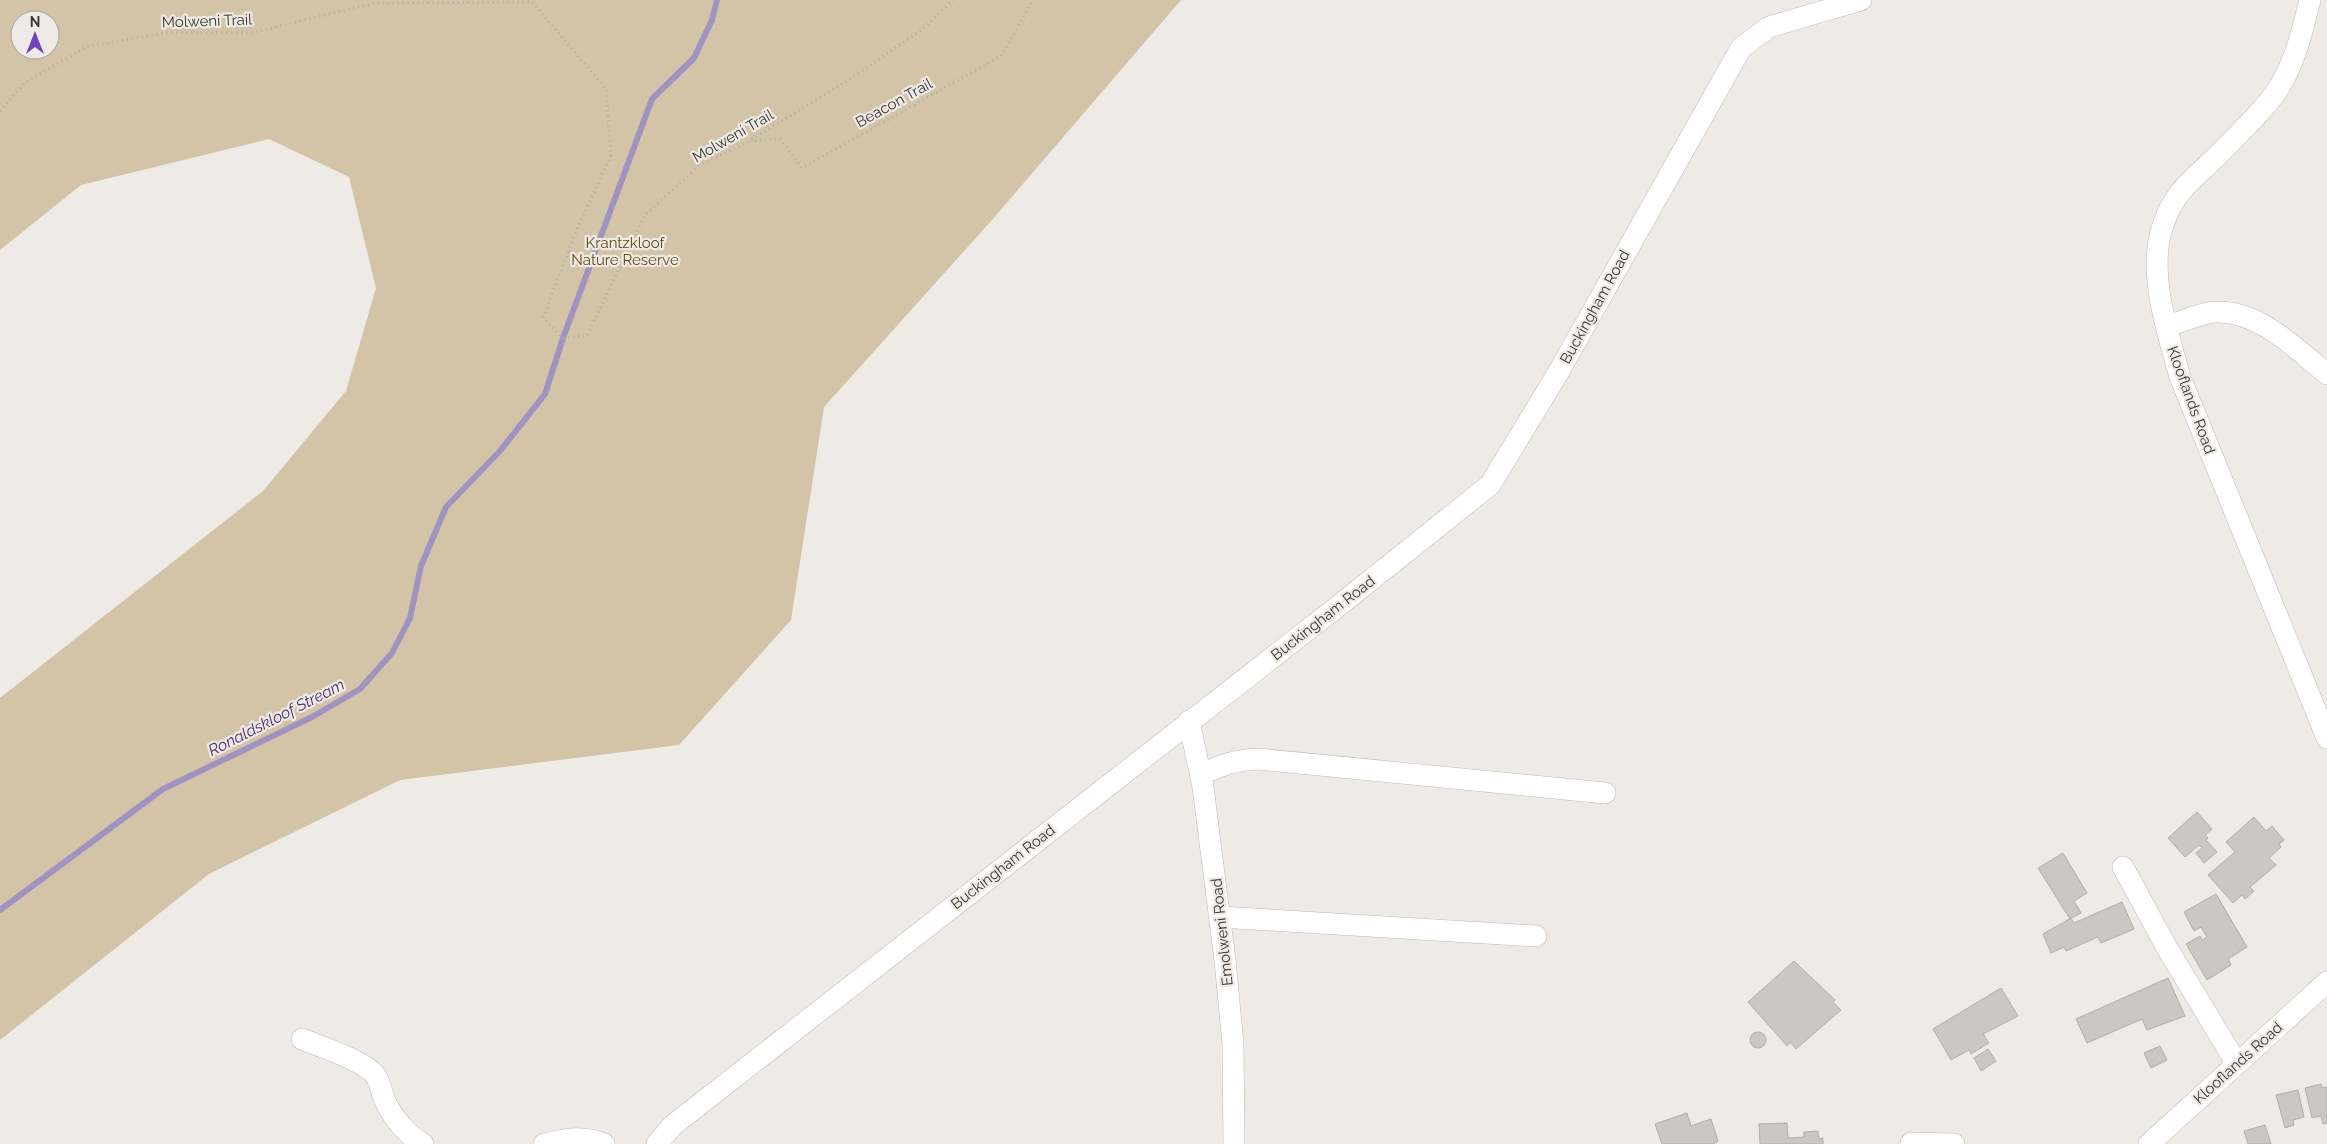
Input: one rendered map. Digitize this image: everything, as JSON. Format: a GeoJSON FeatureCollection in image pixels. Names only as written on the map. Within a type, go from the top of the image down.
{"type":"FeatureCollection","features":[{"type":"Feature","properties":{"kind":"street","name":"Buckingham Road"},"geometry":{"type":"LineString","coordinates":[[657,1144],[680,1120],[1340,605],[1490,485],[1558,373],[1742,48],[1769,27],[1861,0]]}},
{"type":"Feature","properties":{"kind":"street","name":"Klooflands Road"},"geometry":{"type":"LineString","coordinates":[[2310,0],[2300,39],[2288,70],[2274,94],[2234,139],[2193,179],[2172,204],[2160,236],[2158,275],[2167,326],[2180,377],[2327,738]]}},
{"type":"Feature","properties":{"kind":"street"},"geometry":{"type":"LineString","coordinates":[[2167,326],[2213,312],[2238,313],[2264,326],[2327,374]]}},
{"type":"Feature","properties":{"kind":"street","name":"Emolweni Road"},"geometry":{"type":"LineString","coordinates":[[1189,721],[1201,776],[1220,917],[1233,1045],[1234,1144]]}},
{"type":"Feature","properties":{"kind":"street"},"geometry":{"type":"LineString","coordinates":[[1201,776],[1219,766],[1239,760],[1258,759],[1605,793]]}},
{"type":"Feature","properties":{"kind":"street"},"geometry":{"type":"LineString","coordinates":[[2123,867],[2167,948],[2237,1064]]}},
{"type":"Feature","properties":{"kind":"street"},"geometry":{"type":"LineString","coordinates":[[1220,917],[1536,936]]}},
{"type":"Feature","properties":{"kind":"street","name":"Klooflands Road"},"geometry":{"type":"LineString","coordinates":[[2148,1144],[2327,982]]}},
{"type":"Feature","properties":{"kind":"street"},"geometry":{"type":"LineString","coordinates":[[302,1039],[363,1065],[374,1074],[385,1100],[397,1121],[415,1140],[424,1144]]}},
{"type":"Feature","properties":{"kind":"street"},"geometry":{"type":"LineString","coordinates":[[544,1144],[569,1138],[584,1137],[604,1144]]}},
{"type":"Feature","properties":{"kind":"street"},"geometry":{"type":"LineString","coordinates":[[1911,1143],[1954,1144]]}},
{"type":"Feature","properties":{"kind":"path","name":"Molweni Trail"},"geometry":{"type":"LineString","coordinates":[[0,111],[26,83],[86,47],[169,32],[251,33],[374,2],[532,2],[606,90],[611,155],[577,229],[543,318],[563,338],[588,336],[645,215],[699,166],[749,141],[850,79],[923,29],[953,0]]}},
{"type":"Feature","properties":{"kind":"path","name":"Beacon Trail"},"geometry":{"type":"LineString","coordinates":[[749,141],[780,139],[802,168],[1001,56],[1033,0]]}},
{"type":"Feature","properties":{"kind":"green space","name":"Krantzkloof Nature Reserve"},"geometry":{"type":"Polygon","coordinates":[[[0,0],[1181,0],[992,220],[824,407],[791,620],[679,745],[400,780],[209,874],[0,1040],[0,698],[263,491],[346,391],[376,288],[349,177],[269,139],[81,185],[0,250],[0,0]]]}},
{"type":"Feature","properties":{"kind":"building"},"geometry":{"type":"Polygon","coordinates":[[[2197,812],[2212,829],[2205,835],[2208,838],[2206,840],[2217,852],[2204,863],[2196,853],[2202,848],[2199,845],[2185,857],[2168,838],[2197,812]]]}},
{"type":"Feature","properties":{"kind":"building"},"geometry":{"type":"Polygon","coordinates":[[[2254,817],[2266,831],[2272,826],[2284,840],[2279,844],[2281,847],[2269,858],[2276,865],[2250,887],[2254,891],[2245,899],[2242,895],[2233,903],[2208,875],[2235,852],[2226,842],[2254,817]]]}},
{"type":"Feature","properties":{"kind":"building"},"geometry":{"type":"Polygon","coordinates":[[[2063,853],[2087,893],[2074,901],[2081,913],[2070,919],[2038,868],[2063,853]]]}},
{"type":"Feature","properties":{"kind":"building"},"geometry":{"type":"Polygon","coordinates":[[[2216,894],[2247,947],[2228,959],[2231,965],[2207,980],[2186,944],[2200,936],[2202,940],[2207,937],[2201,927],[2194,931],[2184,912],[2216,894]]]}},
{"type":"Feature","properties":{"kind":"building"},"geometry":{"type":"Polygon","coordinates":[[[2122,902],[2134,929],[2101,943],[2098,937],[2066,951],[2064,947],[2051,953],[2043,934],[2071,918],[2074,923],[2122,902]]]}},
{"type":"Feature","properties":{"kind":"building"},"geometry":{"type":"Polygon","coordinates":[[[1794,961],[1835,1000],[1833,1002],[1841,1010],[1796,1049],[1790,1042],[1787,1046],[1748,1002],[1794,961]]]}},
{"type":"Feature","properties":{"kind":"building"},"geometry":{"type":"Polygon","coordinates":[[[2168,978],[2185,1016],[2147,1030],[2142,1019],[2087,1043],[2076,1019],[2168,978]]]}},
{"type":"Feature","properties":{"kind":"building"},"geometry":{"type":"Polygon","coordinates":[[[2001,988],[2018,1016],[1983,1034],[1989,1043],[1971,1054],[1969,1050],[1951,1060],[1933,1029],[2001,988]]]}},
{"type":"Feature","properties":{"kind":"building"},"geometry":{"type":"Polygon","coordinates":[[[1755,1032],[1761,1032],[1766,1037],[1764,1046],[1755,1048],[1750,1043],[1750,1037],[1755,1032]]]}},
{"type":"Feature","properties":{"kind":"building"},"geometry":{"type":"Polygon","coordinates":[[[2160,1046],[2167,1060],[2151,1068],[2144,1053],[2160,1046]]]}},
{"type":"Feature","properties":{"kind":"building"},"geometry":{"type":"Polygon","coordinates":[[[1988,1049],[1996,1061],[1981,1071],[1974,1058],[1988,1049]]]}},
{"type":"Feature","properties":{"kind":"building"},"geometry":{"type":"Polygon","coordinates":[[[2321,1084],[2322,1088],[2327,1087],[2327,1123],[2323,1124],[2321,1116],[2312,1118],[2305,1088],[2321,1084]]]}},
{"type":"Feature","properties":{"kind":"building"},"geometry":{"type":"Polygon","coordinates":[[[2298,1090],[2304,1117],[2293,1120],[2294,1125],[2285,1128],[2276,1095],[2298,1090]]]}},
{"type":"Feature","properties":{"kind":"building"},"geometry":{"type":"Polygon","coordinates":[[[1687,1113],[1691,1126],[1711,1119],[1718,1141],[1714,1144],[1662,1144],[1655,1124],[1687,1113]]]}},
{"type":"Feature","properties":{"kind":"building"},"geometry":{"type":"Polygon","coordinates":[[[1787,1123],[1788,1138],[1804,1137],[1804,1132],[1818,1131],[1819,1139],[1823,1138],[1823,1144],[1760,1144],[1759,1124],[1787,1123]]]}},
{"type":"Feature","properties":{"kind":"building"},"geometry":{"type":"Polygon","coordinates":[[[2265,1125],[2271,1144],[2248,1144],[2244,1131],[2265,1125]]]}},
{"type":"Feature","properties":{"kind":"waterway","name":"Ronaldskloof Stream"},"geometry":{"type":"LineString","coordinates":[[0,910],[163,789],[312,717],[360,689],[392,653],[410,618],[421,566],[446,507],[500,451],[545,394],[563,338],[652,99],[694,58],[712,20],[717,0]]}}]}
